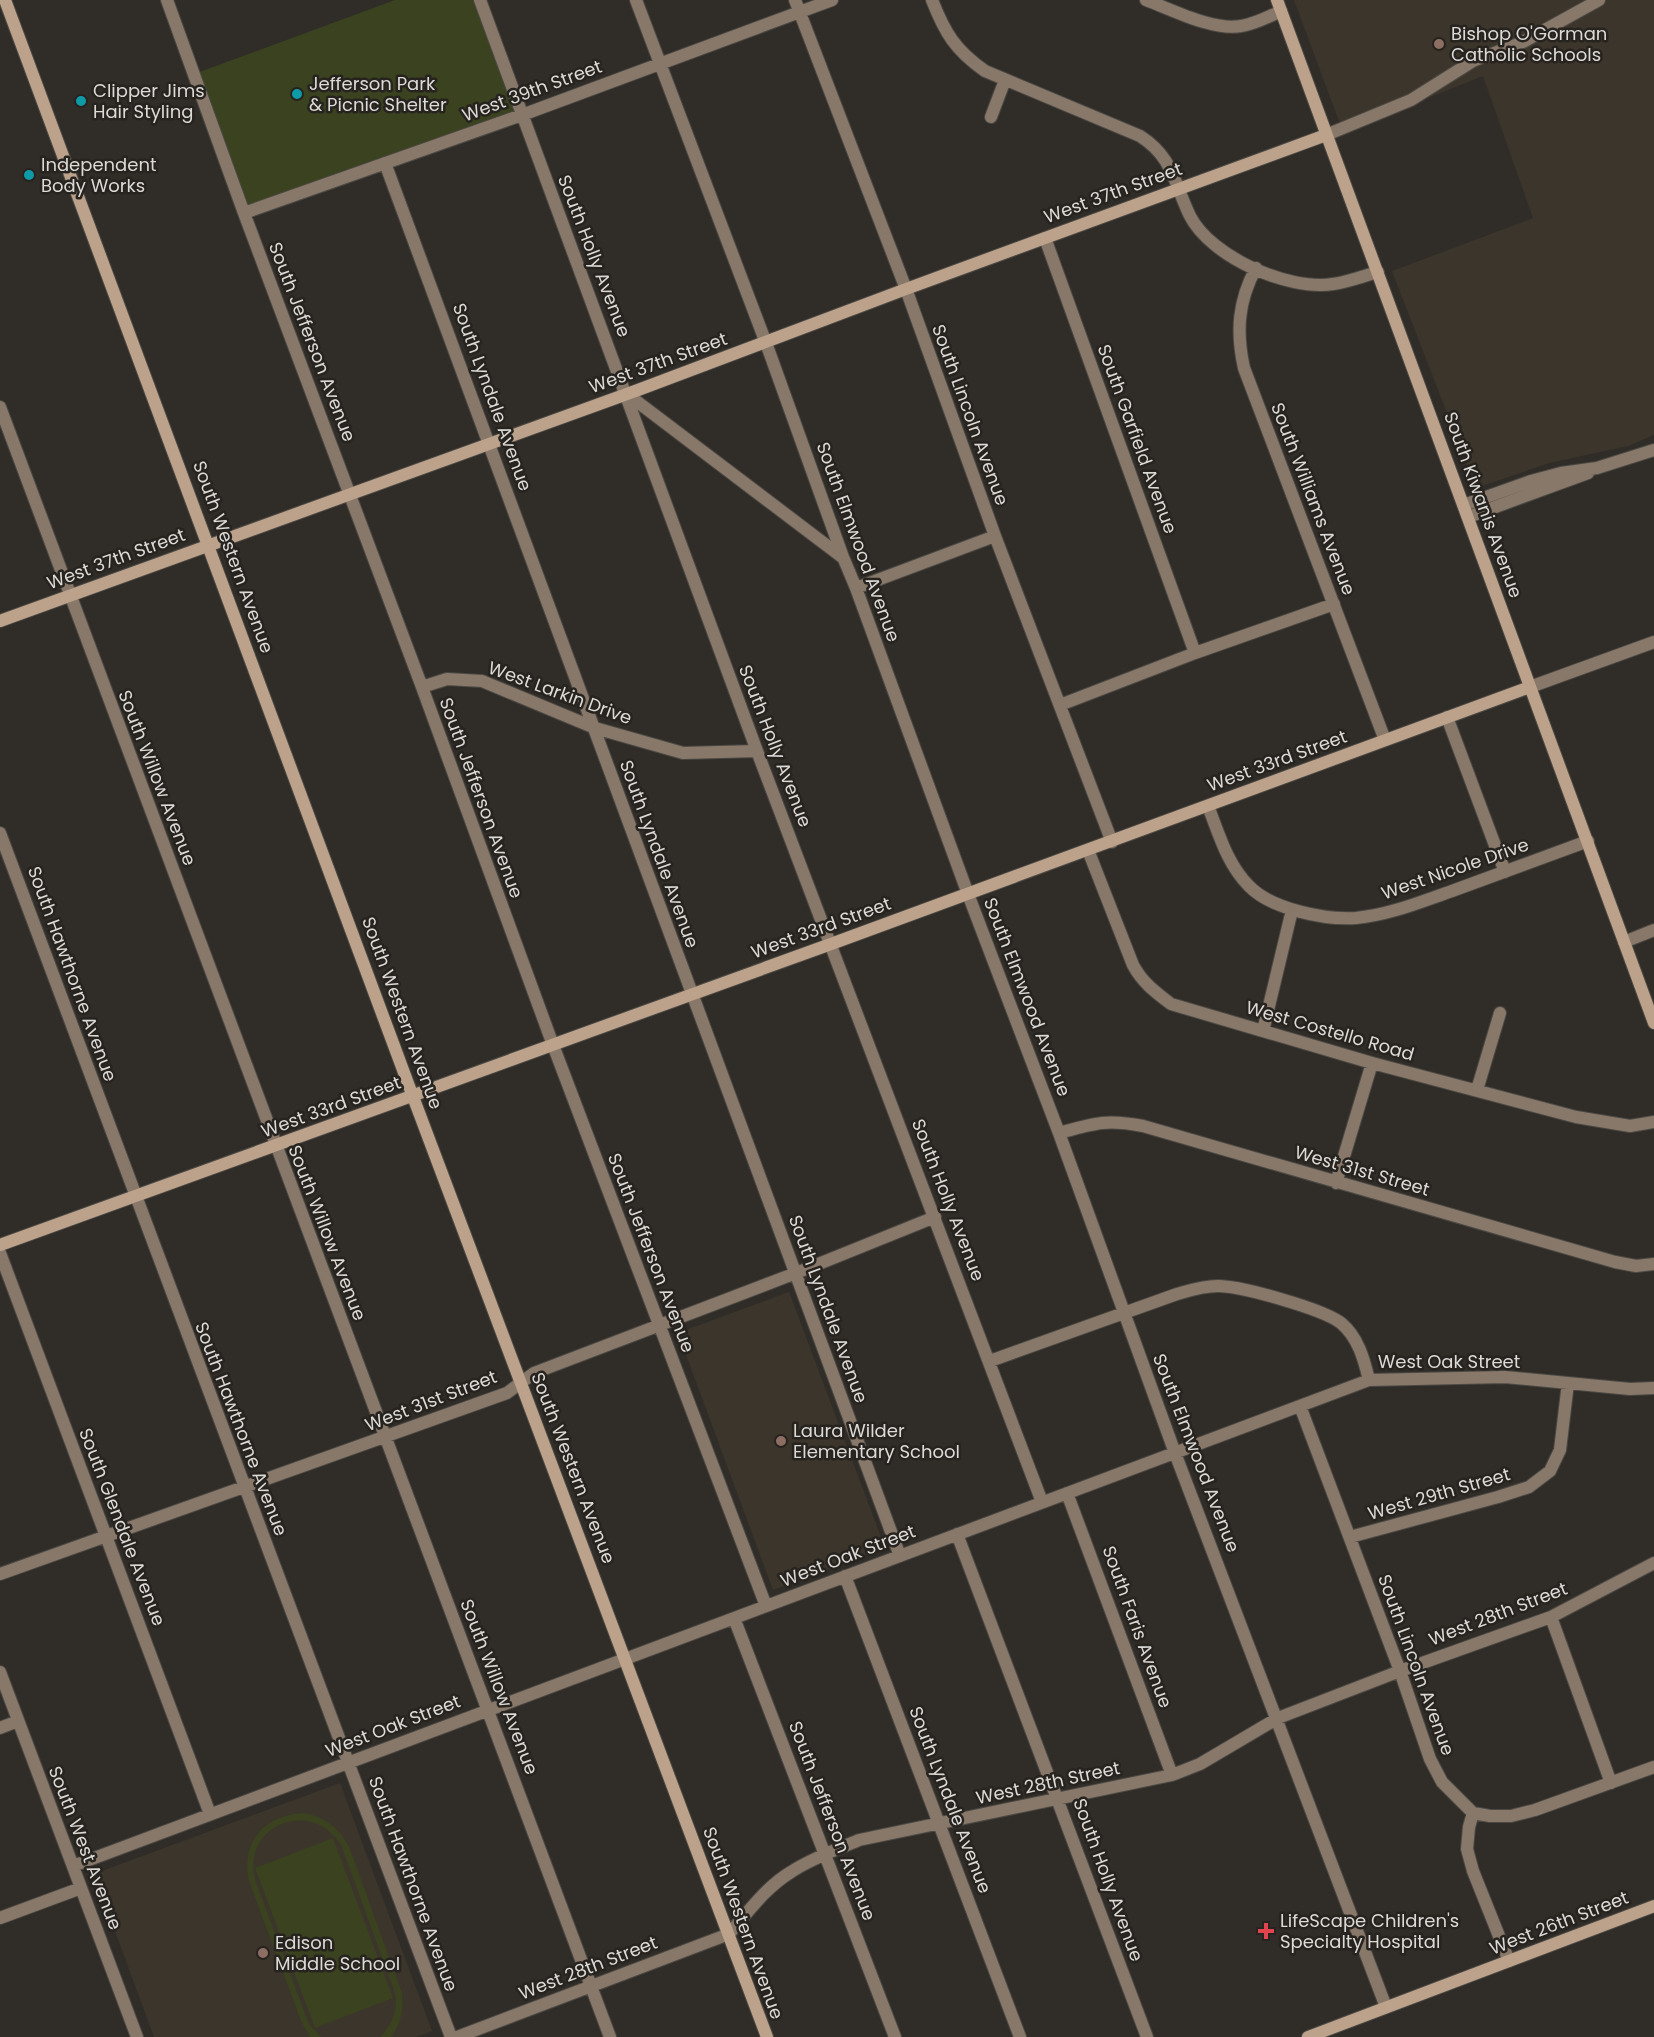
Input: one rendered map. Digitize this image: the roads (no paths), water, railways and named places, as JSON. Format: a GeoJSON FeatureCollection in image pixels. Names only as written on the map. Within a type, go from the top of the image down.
{"type":"FeatureCollection","features":[{"type":"Feature","properties":{"kind":"street","name":"South Western Avenue"},"geometry":{"type":"LineString","coordinates":[[5,0],[766,2037]]}},
{"type":"Feature","properties":{"kind":"street","name":"South Jefferson Avenue"},"geometry":{"type":"LineString","coordinates":[[167,0],[553,1045],[766,1606]]}},
{"type":"Feature","properties":{"kind":"street","name":"South Holly Avenue"},"geometry":{"type":"LineString","coordinates":[[480,0],[757,752],[1042,1502]]}},
{"type":"Feature","properties":{"kind":"street","name":"South Elmwood Avenue"},"geometry":{"type":"LineString","coordinates":[[636,0],[766,343],[1175,1453],[1278,1718],[1386,2007]]}},
{"type":"Feature","properties":{"kind":"street","name":"West 39th Street"},"geometry":{"type":"LineString","coordinates":[[244,213],[522,115],[659,63],[797,6],[832,0]]}},
{"type":"Feature","properties":{"kind":"street"},"geometry":{"type":"LineString","coordinates":[[932,0],[944,28],[957,48],[985,71],[1140,136],[1159,150],[1168,162],[1191,217],[1209,241],[1232,258],[1283,279],[1315,285],[1334,284],[1378,272]]}},
{"type":"Feature","properties":{"kind":"street"},"geometry":{"type":"LineString","coordinates":[[1146,0],[1207,22],[1230,27],[1249,24],[1279,6]]}},
{"type":"Feature","properties":{"kind":"street"},"geometry":{"type":"LineString","coordinates":[[1326,135],[1410,100],[1473,60],[1523,42],[1599,0]]}},
{"type":"Feature","properties":{"kind":"street","name":"South Lincoln Avenue"},"geometry":{"type":"LineString","coordinates":[[797,6],[906,289],[995,536],[1112,842]]}},
{"type":"Feature","properties":{"kind":"street","name":"South Kiwanis Avenue"},"geometry":{"type":"LineString","coordinates":[[1279,6],[1654,1023]]}},
{"type":"Feature","properties":{"kind":"street"},"geometry":{"type":"LineString","coordinates":[[991,117],[1005,81]]}},
{"type":"Feature","properties":{"kind":"street","name":"West 37th Street"},"geometry":{"type":"LineString","coordinates":[[0,621],[627,394],[1326,135]]}},
{"type":"Feature","properties":{"kind":"street","name":"South Lyndale Avenue"},"geometry":{"type":"LineString","coordinates":[[385,164],[900,1556]]}},
{"type":"Feature","properties":{"kind":"street","name":"South Garfield Avenue"},"geometry":{"type":"LineString","coordinates":[[1045,238],[1195,653]]}},
{"type":"Feature","properties":{"kind":"street","name":"South Williams Avenue"},"geometry":{"type":"LineString","coordinates":[[1256,268],[1248,283],[1240,314],[1240,350],[1244,368],[1385,740]]}},
{"type":"Feature","properties":{"kind":"street"},"geometry":{"type":"LineString","coordinates":[[627,394],[843,557]]}},
{"type":"Feature","properties":{"kind":"street","name":"South Willow Avenue"},"geometry":{"type":"LineString","coordinates":[[0,407],[610,2037]]}},
{"type":"Feature","properties":{"kind":"street"},"geometry":{"type":"LineString","coordinates":[[1464,505],[1532,481],[1561,473],[1597,468],[1654,450]]}},
{"type":"Feature","properties":{"kind":"street"},"geometry":{"type":"LineString","coordinates":[[1468,517],[1584,476],[1597,468]]}},
{"type":"Feature","properties":{"kind":"street"},"geometry":{"type":"LineString","coordinates":[[856,588],[995,536]]}},
{"type":"Feature","properties":{"kind":"street"},"geometry":{"type":"LineString","coordinates":[[1060,705],[1195,653],[1334,604]]}},
{"type":"Feature","properties":{"kind":"street","name":"West 33rd Street"},"geometry":{"type":"LineString","coordinates":[[0,1245],[1112,842],[1654,642]]}},
{"type":"Feature","properties":{"kind":"street","name":"West Larkin Drive"},"geometry":{"type":"LineString","coordinates":[[422,687],[447,679],[482,681],[595,728],[683,753],[757,752]]}},
{"type":"Feature","properties":{"kind":"street"},"geometry":{"type":"LineString","coordinates":[[1447,717],[1504,872]]}},
{"type":"Feature","properties":{"kind":"street","name":"West Nicole Drive"},"geometry":{"type":"LineString","coordinates":[[1208,806],[1227,856],[1250,888],[1292,910],[1327,916],[1355,918],[1394,911],[1588,841]]}},
{"type":"Feature","properties":{"kind":"street","name":"South Hawthorne Avenue"},"geometry":{"type":"LineString","coordinates":[[0,833],[451,2037]]}},
{"type":"Feature","properties":{"kind":"street","name":"West Costello Road"},"geometry":{"type":"LineString","coordinates":[[1088,850],[1141,979],[1171,1004],[1372,1062],[1601,1122],[1630,1126],[1654,1122]]}},
{"type":"Feature","properties":{"kind":"street"},"geometry":{"type":"LineString","coordinates":[[1263,1031],[1292,910]]}},
{"type":"Feature","properties":{"kind":"street"},"geometry":{"type":"LineString","coordinates":[[1624,942],[1654,930]]}},
{"type":"Feature","properties":{"kind":"street"},"geometry":{"type":"LineString","coordinates":[[1477,1090],[1500,1012]]}},
{"type":"Feature","properties":{"kind":"street"},"geometry":{"type":"LineString","coordinates":[[1336,1183],[1372,1062]]}},
{"type":"Feature","properties":{"kind":"street","name":"West 31st Street"},"geometry":{"type":"LineString","coordinates":[[1059,1133],[1102,1121],[1143,1126],[1615,1262],[1636,1266],[1654,1264]]}},
{"type":"Feature","properties":{"kind":"street","name":"West 31st Street"},"geometry":{"type":"LineString","coordinates":[[0,1574],[507,1393],[534,1372],[796,1273],[934,1217]]}},
{"type":"Feature","properties":{"kind":"street","name":"South Glendale Avenue"},"geometry":{"type":"LineString","coordinates":[[0,1253],[210,1814]]}},
{"type":"Feature","properties":{"kind":"street"},"geometry":{"type":"LineString","coordinates":[[990,1361],[1202,1287],[1236,1287],[1323,1312],[1341,1324],[1360,1348],[1369,1380]]}},
{"type":"Feature","properties":{"kind":"street","name":"West Oak Street"},"geometry":{"type":"LineString","coordinates":[[73,1866],[1369,1380],[1505,1377],[1629,1389],[1654,1388]]}},
{"type":"Feature","properties":{"kind":"street","name":"West 29th Street"},"geometry":{"type":"LineString","coordinates":[[1350,1538],[1529,1487],[1550,1471],[1560,1450],[1568,1383]]}},
{"type":"Feature","properties":{"kind":"street","name":"South Lincoln Avenue"},"geometry":{"type":"LineString","coordinates":[[1300,1406],[1400,1671],[1430,1759],[1442,1782],[1473,1813]]}},
{"type":"Feature","properties":{"kind":"street","name":"South Faris Avenue"},"geometry":{"type":"LineString","coordinates":[[1067,1493],[1172,1774]]}},
{"type":"Feature","properties":{"kind":"street","name":"South Holly Avenue"},"geometry":{"type":"LineString","coordinates":[[957,1534],[1147,2037]]}},
{"type":"Feature","properties":{"kind":"street","name":"West 28th Street"},"geometry":{"type":"LineString","coordinates":[[457,2037],[729,1934],[757,1900],[791,1872],[859,1840],[1059,1800],[1172,1774],[1200,1764],[1278,1718],[1551,1617],[1654,1563]]}},
{"type":"Feature","properties":{"kind":"street","name":"South Lyndale Avenue"},"geometry":{"type":"LineString","coordinates":[[845,1576],[1020,2037]]}},
{"type":"Feature","properties":{"kind":"street"},"geometry":{"type":"LineString","coordinates":[[1551,1617],[1611,1783]]}},
{"type":"Feature","properties":{"kind":"street","name":"South Jefferson Avenue"},"geometry":{"type":"LineString","coordinates":[[734,1618],[895,2037]]}},
{"type":"Feature","properties":{"kind":"street","name":"South West Avenue"},"geometry":{"type":"LineString","coordinates":[[0,1672],[137,2037]]}},
{"type":"Feature","properties":{"kind":"street"},"geometry":{"type":"LineString","coordinates":[[0,1728],[18,1721]]}},
{"type":"Feature","properties":{"kind":"street"},"geometry":{"type":"LineString","coordinates":[[1509,1961],[1473,1871],[1467,1849],[1473,1813],[1511,1816],[1527,1812],[1654,1767]]}},
{"type":"Feature","properties":{"kind":"street"},"geometry":{"type":"LineString","coordinates":[[0,1918],[81,1888]]}},
{"type":"Feature","properties":{"kind":"street","name":"West 26th Street"},"geometry":{"type":"LineString","coordinates":[[1308,2037],[1654,1906]]}},
{"type":"Feature","properties":{"kind":"place","name":"Bishop O'Gorman Catholic Schools"},"geometry":{"type":"Point","coordinates":[1439,44]}},
{"type":"Feature","properties":{"kind":"place","name":"Jefferson Park & Picnic Shelter"},"geometry":{"type":"Point","coordinates":[297,94]}},
{"type":"Feature","properties":{"kind":"place","name":"Clipper Jims Hair Styling"},"geometry":{"type":"Point","coordinates":[81,101]}},
{"type":"Feature","properties":{"kind":"place","name":"Independent Body Works"},"geometry":{"type":"Point","coordinates":[29,175]}},
{"type":"Feature","properties":{"kind":"place","name":"Laura Wilder Elementary School"},"geometry":{"type":"Point","coordinates":[781,1441]}},
{"type":"Feature","properties":{"kind":"place","name":"LifeScape Children's Specialty Hospital"},"geometry":{"type":"Point","coordinates":[1266,1931]}},
{"type":"Feature","properties":{"kind":"place","name":"Edison Middle School"},"geometry":{"type":"Point","coordinates":[263,1953]}}]}
